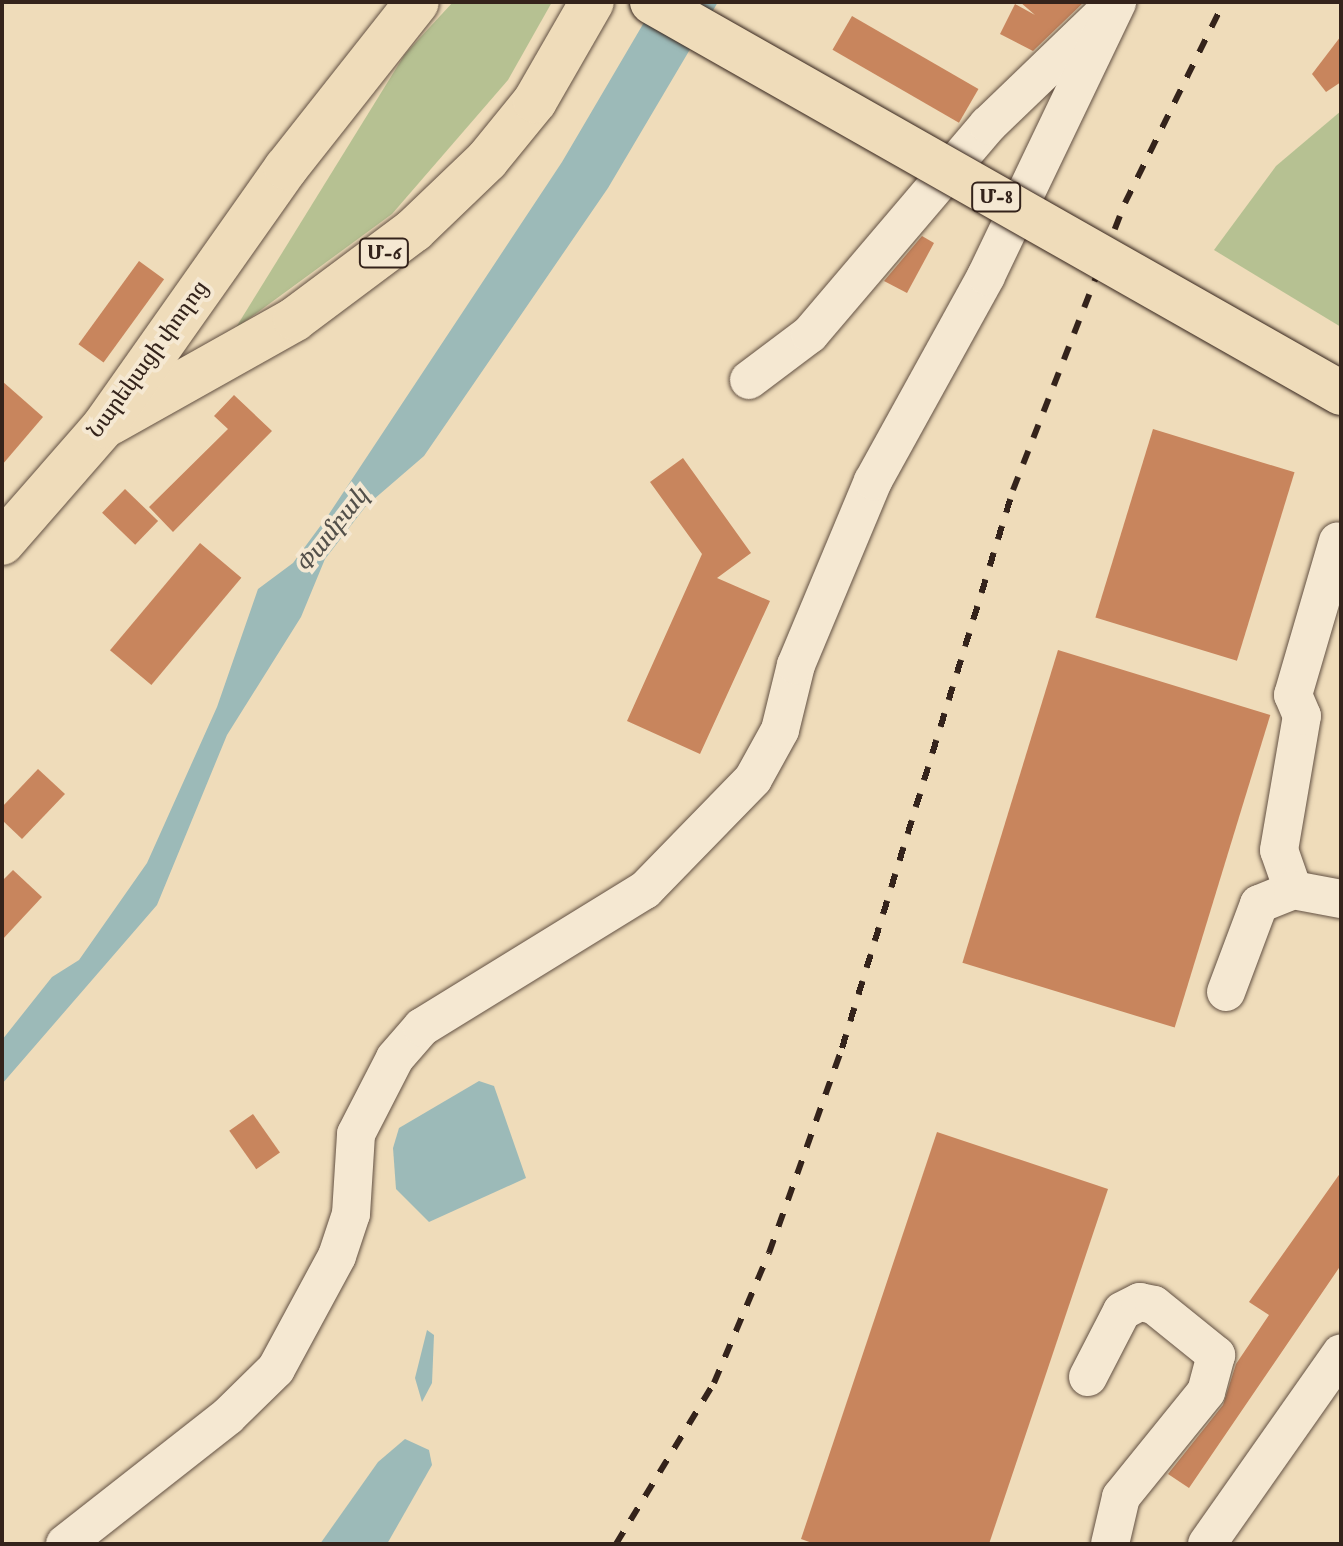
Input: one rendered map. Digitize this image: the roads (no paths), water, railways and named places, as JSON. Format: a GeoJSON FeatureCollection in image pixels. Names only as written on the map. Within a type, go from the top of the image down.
{"type":"FeatureCollection","features":[{"type":"Feature","properties":{"kind":"highway","name":"Մ-6"},"geometry":{"type":"LineString","coordinates":[[286,168],[376,2]]}},
{"type":"Feature","properties":{"kind":"highway","name":"Մ-6"},"geometry":{"type":"LineString","coordinates":[[286,168],[417,2]]}},
{"type":"Feature","properties":{"kind":"highway","name":"Մ-6"},"geometry":{"type":"LineString","coordinates":[[104,426],[295,319],[414,230],[487,160],[535,101],[592,2]]}},
{"type":"Feature","properties":{"kind":"highway","name":"Մ-8"},"geometry":{"type":"LineString","coordinates":[[652,2],[1341,393]]}},
{"type":"Feature","properties":{"kind":"highway","name":"Նարեկացի փողոց"},"geometry":{"type":"LineString","coordinates":[[2,543],[104,426],[286,168]]}},
{"type":"Feature","properties":{"kind":"street"},"geometry":{"type":"LineString","coordinates":[[749,380],[810,334],[988,125],[1078,44],[1115,2]]}},
{"type":"Feature","properties":{"kind":"street"},"geometry":{"type":"LineString","coordinates":[[65,1544],[168,1466],[276,1369],[337,1256],[351,1214],[356,1134],[395,1058],[422,1027],[645,890],[753,779],[780,730],[796,665],[873,481],[986,276],[1115,2]]}},
{"type":"Feature","properties":{"kind":"street"},"geometry":{"type":"LineString","coordinates":[[1293,890],[1279,850],[1302,716],[1293,695],[1338,541]]}},
{"type":"Feature","properties":{"kind":"street"},"geometry":{"type":"LineString","coordinates":[[1226,992],[1259,904],[1293,890],[1341,899]]}},
{"type":"Feature","properties":{"kind":"street"},"geometry":{"type":"LineString","coordinates":[[1088,1377],[1122,1311],[1140,1302],[1154,1305],[1216,1355],[1206,1392],[1121,1497],[1110,1544]]}},
{"type":"Feature","properties":{"kind":"street"},"geometry":{"type":"LineString","coordinates":[[1207,1544],[1341,1353]]}},
{"type":"Feature","properties":{"kind":"water","name":"Փամբակ"},"geometry":{"type":"Polygon","coordinates":[[[656,2],[718,2],[608,188],[424,456],[366,506],[325,559],[301,617],[227,735],[157,905],[2,1084],[2,1040],[52,977],[79,960],[147,863],[217,707],[258,589],[293,563],[327,517],[562,162],[656,2]]]}},
{"type":"Feature","properties":{"kind":"water"},"geometry":{"type":"Polygon","coordinates":[[[479,1081],[494,1086],[526,1178],[429,1222],[396,1189],[393,1148],[399,1128],[479,1081]]]}},
{"type":"Feature","properties":{"kind":"water"},"geometry":{"type":"Polygon","coordinates":[[[427,1330],[434,1335],[432,1383],[422,1402],[415,1378],[427,1330]]]}},
{"type":"Feature","properties":{"kind":"water"},"geometry":{"type":"Polygon","coordinates":[[[405,1439],[429,1450],[432,1465],[387,1544],[320,1544],[378,1462],[405,1439]]]}},
{"type":"Feature","properties":{"kind":"railway"},"geometry":{"type":"LineString","coordinates":[[616,1544],[714,1383],[769,1253],[842,1048],[1013,490],[1125,203],[1224,2]]}}]}
